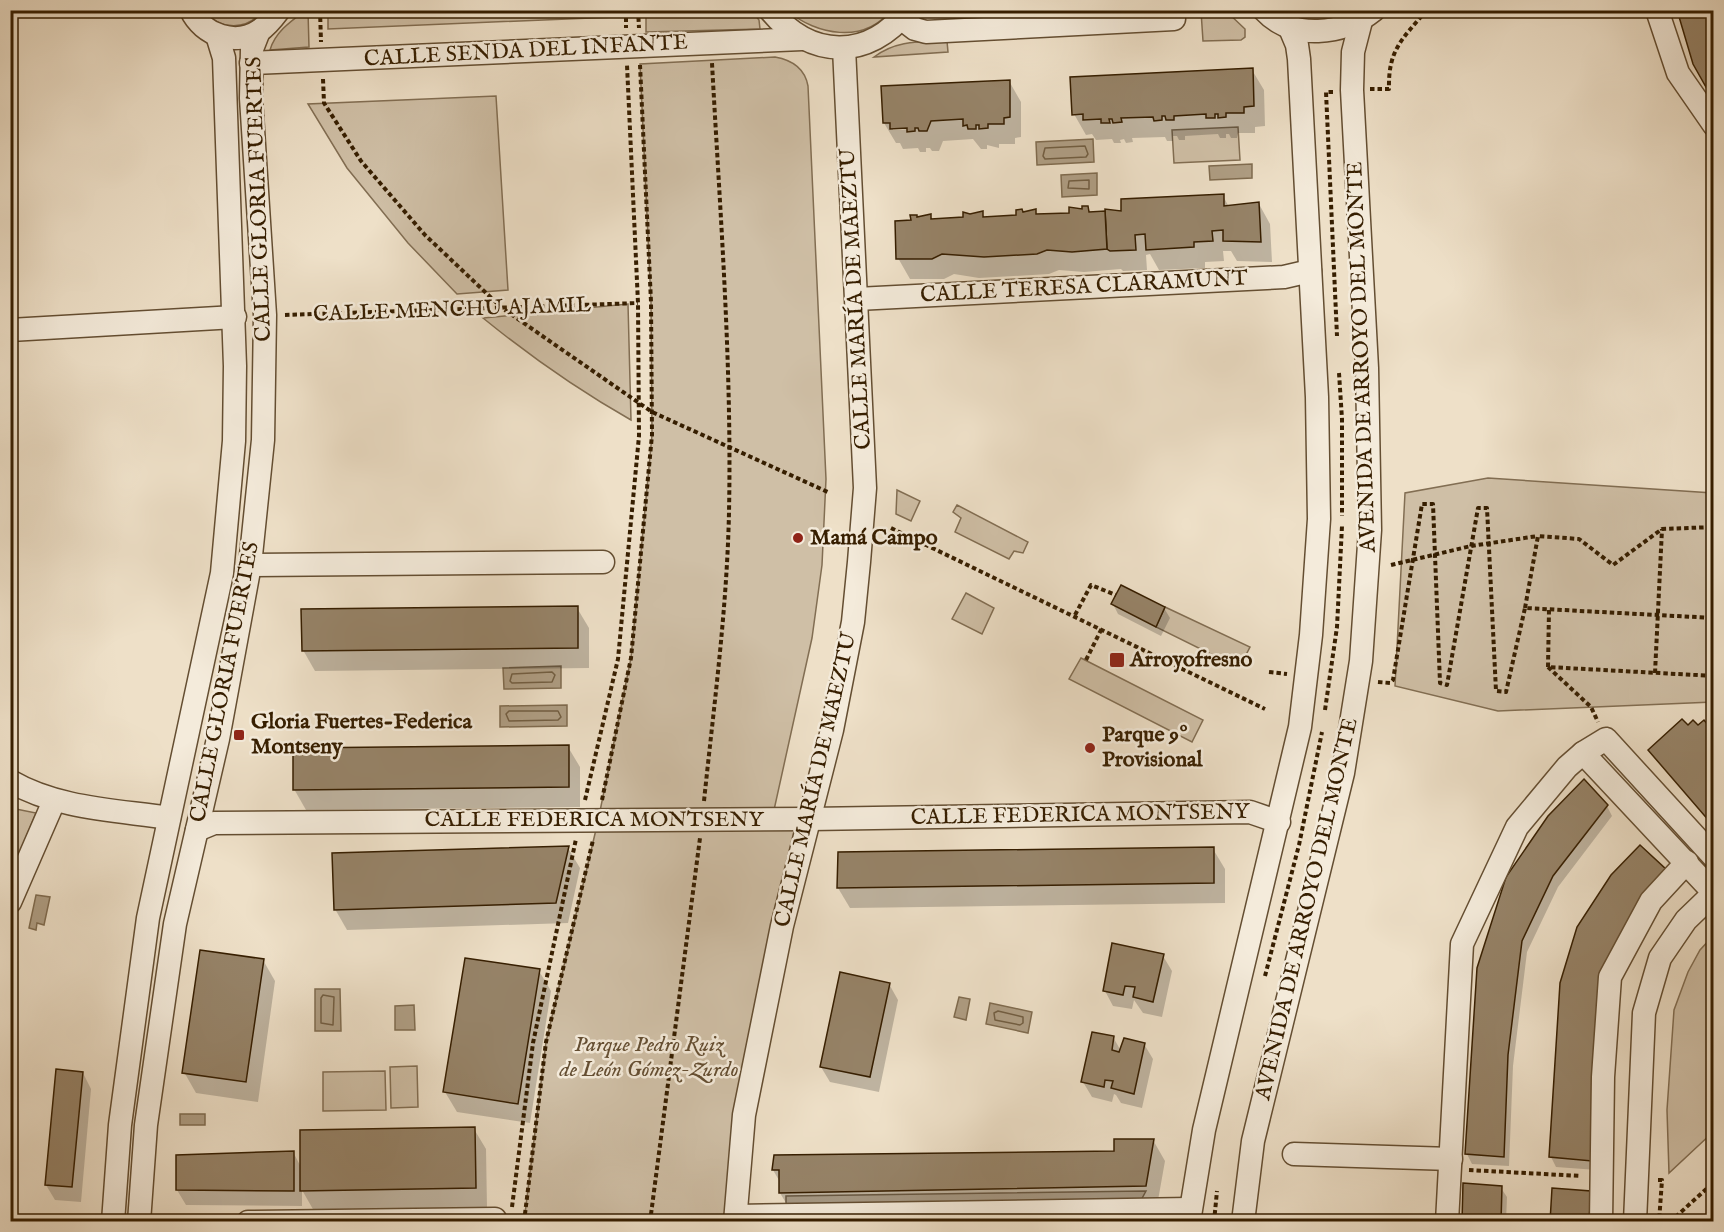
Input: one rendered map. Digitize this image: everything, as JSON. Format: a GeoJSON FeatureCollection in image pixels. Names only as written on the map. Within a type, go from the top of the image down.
{"type":"FeatureCollection","features":[{"type":"Feature","properties":{"kind":"street"},"geometry":{"type":"LineString","coordinates":[[191,10],[202,25],[217,35],[232,39],[259,32],[279,10]]}},
{"type":"Feature","properties":{"kind":"street"},"geometry":{"type":"LineString","coordinates":[[770,10],[783,27],[801,39],[822,46],[844,48],[866,44],[886,34],[905,15],[915,29],[926,32],[1174,19]]}},
{"type":"Feature","properties":{"kind":"street"},"geometry":{"type":"LineString","coordinates":[[1264,10],[1288,27],[1321,31],[1338,30],[1367,16]]}},
{"type":"Feature","properties":{"kind":"street"},"geometry":{"type":"LineString","coordinates":[[1657,10],[1678,73],[1713,125]]}},
{"type":"Feature","properties":{"kind":"street","name":"AVENIDA DE ARROYO DEL MONTE"},"geometry":{"type":"LineString","coordinates":[[1243,1221],[1254,1141],[1343,773],[1358,680],[1370,530],[1367,368],[1352,90],[1353,52],[1367,16]]}},
{"type":"Feature","properties":{"kind":"street","name":"AVENIDA DE ARROYO DEL MONTE"},"geometry":{"type":"LineString","coordinates":[[1189,1215],[1204,1130],[1300,727],[1307,675],[1319,519],[1317,397],[1298,45],[1288,27]]}},
{"type":"Feature","properties":{"kind":"street","name":"CALLE GLORIA FUERTES"},"geometry":{"type":"LineString","coordinates":[[139,1221],[146,1125],[175,924],[218,739],[250,565],[263,440],[265,315],[251,63],[252,49],[259,32]]}},
{"type":"Feature","properties":{"kind":"street","name":"CALLE GLORIA FUERTES"},"geometry":{"type":"LineString","coordinates":[[113,1221],[120,1125],[147,929],[222,573],[234,441],[235,317],[224,58],[217,35]]}},
{"type":"Feature","properties":{"kind":"street","name":"CALLE SENDA DEL INFANTE"},"geometry":{"type":"LineString","coordinates":[[251,63],[801,39]]}},
{"type":"Feature","properties":{"kind":"street","name":"CALLE MARÍA DE MAEZTU"},"geometry":{"type":"LineString","coordinates":[[736,1219],[744,1115],[782,926],[810,819],[845,667],[860,562],[864,488],[858,299],[844,48]]}},
{"type":"Feature","properties":{"kind":"street","name":"CALLE TERESA CLARAMUNT"},"geometry":{"type":"LineString","coordinates":[[858,299],[1284,277],[1310,271]]}},
{"type":"Feature","properties":{"kind":"street"},"geometry":{"type":"LineString","coordinates":[[10,330],[235,317]]}},
{"type":"Feature","properties":{"kind":"street"},"geometry":{"type":"LineString","coordinates":[[250,565],[603,562]]}},
{"type":"Feature","properties":{"kind":"street"},"geometry":{"type":"LineString","coordinates":[[1447,1221],[1462,944],[1517,827],[1567,767],[1583,753],[1606,739],[1713,857]]}},
{"type":"Feature","properties":{"kind":"street"},"geometry":{"type":"LineString","coordinates":[[1583,753],[1687,862],[1713,893],[1686,920],[1660,958],[1644,1013],[1635,1221]]}},
{"type":"Feature","properties":{"kind":"street"},"geometry":{"type":"LineString","coordinates":[[10,780],[33,794],[54,801],[170,818]]}},
{"type":"Feature","properties":{"kind":"street"},"geometry":{"type":"LineString","coordinates":[[10,902],[54,801]]}},
{"type":"Feature","properties":{"kind":"street","name":"CALLE FEDERICA MONTSENY"},"geometry":{"type":"LineString","coordinates":[[197,830],[214,823],[810,819],[1250,812],[1279,822]]}},
{"type":"Feature","properties":{"kind":"street"},"geometry":{"type":"LineString","coordinates":[[1601,1221],[1606,1001],[1610,977],[1651,901],[1687,862]]}},
{"type":"Feature","properties":{"kind":"street"},"geometry":{"type":"LineString","coordinates":[[1294,1154],[1450,1164]]}},
{"type":"Feature","properties":{"kind":"street"},"geometry":{"type":"LineString","coordinates":[[736,1219],[1189,1215]]}},
{"type":"Feature","properties":{"kind":"street"},"geometry":{"type":"LineString","coordinates":[[248,1221],[503,1218]]}},
{"type":"Feature","properties":{"kind":"path"},"geometry":{"type":"LineString","coordinates":[[320,10],[324,103],[361,161],[425,235],[502,308],[652,412],[830,493]]}},
{"type":"Feature","properties":{"kind":"path"},"geometry":{"type":"LineString","coordinates":[[503,1218],[533,1043],[631,658],[652,412],[651,302],[633,46],[626,10]]}},
{"type":"Feature","properties":{"kind":"path"},"geometry":{"type":"LineString","coordinates":[[524,1221],[546,1042],[618,659],[639,436],[633,46],[638,10]]}},
{"type":"Feature","properties":{"kind":"path"},"geometry":{"type":"LineString","coordinates":[[650,1221],[723,627],[729,513],[711,43]]}},
{"type":"Feature","properties":{"kind":"path","name":"CALLE MENCHU AJAMIL"},"geometry":{"type":"LineString","coordinates":[[265,315],[638,303]]}},
{"type":"Feature","properties":{"kind":"path"},"geometry":{"type":"LineString","coordinates":[[1269,672],[1390,683],[1393,680],[1422,504],[1432,504],[1440,683],[1447,685],[1478,508],[1487,508],[1496,691],[1506,692],[1538,536]]}},
{"type":"Feature","properties":{"kind":"path"},"geometry":{"type":"LineString","coordinates":[[1391,565],[1471,546],[1538,536],[1579,539],[1613,565],[1662,529],[1713,527]]}},
{"type":"Feature","properties":{"kind":"path"},"geometry":{"type":"LineString","coordinates":[[891,528],[1076,615],[1264,709]]}},
{"type":"Feature","properties":{"kind":"path"},"geometry":{"type":"LineString","coordinates":[[1655,673],[1662,529]]}},
{"type":"Feature","properties":{"kind":"path"},"geometry":{"type":"LineString","coordinates":[[1076,615],[1091,585],[1116,595]]}},
{"type":"Feature","properties":{"kind":"path"},"geometry":{"type":"LineString","coordinates":[[1525,608],[1713,618]]}},
{"type":"Feature","properties":{"kind":"path"},"geometry":{"type":"LineString","coordinates":[[1549,610],[1548,667],[1591,707],[1606,739]]}},
{"type":"Feature","properties":{"kind":"path"},"geometry":{"type":"LineString","coordinates":[[1086,660],[1102,628]]}},
{"type":"Feature","properties":{"kind":"path"},"geometry":{"type":"LineString","coordinates":[[1548,667],[1713,676]]}},
{"type":"Feature","properties":{"kind":"path"},"geometry":{"type":"LineString","coordinates":[[1450,1164],[1601,1177]]}},
{"type":"Feature","properties":{"kind":"path"},"geometry":{"type":"LineString","coordinates":[[1670,1221],[1713,1182]]}},
{"type":"Feature","properties":{"kind":"green space"},"geometry":{"type":"Polygon","coordinates":[[[306,10],[308,11],[309,47],[270,50],[280,32],[306,10]]]}},
{"type":"Feature","properties":{"kind":"green space"},"geometry":{"type":"Polygon","coordinates":[[[613,10],[614,17],[328,29],[328,11],[613,10]]]}},
{"type":"Feature","properties":{"kind":"green space"},"geometry":{"type":"Polygon","coordinates":[[[204,11],[262,11],[249,22],[233,26],[218,22],[204,11]]]}},
{"type":"Feature","properties":{"kind":"green space"},"geometry":{"type":"Polygon","coordinates":[[[646,11],[752,11],[759,20],[760,29],[646,32],[646,11]]]}},
{"type":"Feature","properties":{"kind":"green space"},"geometry":{"type":"Polygon","coordinates":[[[788,11],[890,11],[867,28],[854,32],[840,32],[812,26],[788,11]]]}},
{"type":"Feature","properties":{"kind":"green space"},"geometry":{"type":"Polygon","coordinates":[[[1201,11],[1226,11],[1245,29],[1245,37],[1241,40],[1203,41],[1201,11]]]}},
{"type":"Feature","properties":{"kind":"green space"},"geometry":{"type":"Polygon","coordinates":[[[947,41],[948,52],[874,57],[891,47],[900,45],[947,41]]]}},
{"type":"Feature","properties":{"kind":"green space","name":"Parque Pedro Ruiz de León Gómez-Zurdo"},"geometry":{"type":"Polygon","coordinates":[[[775,57],[797,66],[808,86],[826,479],[822,565],[812,638],[772,819],[810,819],[734,1221],[524,1222],[546,1042],[598,821],[631,658],[652,435],[651,302],[640,64],[775,57]]]}},
{"type":"Feature","properties":{"kind":"green space"},"geometry":{"type":"Polygon","coordinates":[[[496,96],[508,290],[457,294],[408,243],[347,168],[308,104],[496,96]]]}},
{"type":"Feature","properties":{"kind":"green space"},"geometry":{"type":"Polygon","coordinates":[[[1238,127],[1240,160],[1174,163],[1172,130],[1238,127]]]}},
{"type":"Feature","properties":{"kind":"green space"},"geometry":{"type":"Polygon","coordinates":[[[628,304],[631,420],[555,372],[483,318],[628,304]]]}},
{"type":"Feature","properties":{"kind":"green space"},"geometry":{"type":"Polygon","coordinates":[[[1488,478],[1713,493],[1713,702],[1498,711],[1395,686],[1405,493],[1488,478]]]}},
{"type":"Feature","properties":{"kind":"green space"},"geometry":{"type":"Polygon","coordinates":[[[897,490],[920,501],[911,521],[896,514],[897,490]]]}},
{"type":"Feature","properties":{"kind":"green space"},"geometry":{"type":"Polygon","coordinates":[[[957,505],[1028,542],[1023,553],[1014,551],[1009,559],[955,532],[961,518],[953,512],[957,505]]]}},
{"type":"Feature","properties":{"kind":"green space"},"geometry":{"type":"Polygon","coordinates":[[[966,593],[994,608],[982,634],[952,619],[966,593]]]}},
{"type":"Feature","properties":{"kind":"green space"},"geometry":{"type":"Polygon","coordinates":[[[1165,607],[1250,647],[1239,668],[1156,627],[1165,607]]]}},
{"type":"Feature","properties":{"kind":"green space"},"geometry":{"type":"Polygon","coordinates":[[[1081,658],[1203,720],[1192,742],[1069,679],[1081,658]]]}},
{"type":"Feature","properties":{"kind":"green space"},"geometry":{"type":"Polygon","coordinates":[[[11,808],[36,813],[11,874],[11,808]]]}},
{"type":"Feature","properties":{"kind":"green space"},"geometry":{"type":"Polygon","coordinates":[[[1713,936],[1713,1132],[1669,1173],[1667,1110],[1674,1010],[1688,972],[1700,950],[1713,936]]]}},
{"type":"Feature","properties":{"kind":"green space"},"geometry":{"type":"Polygon","coordinates":[[[417,1066],[418,1107],[391,1108],[390,1067],[417,1066]]]}},
{"type":"Feature","properties":{"kind":"green space"},"geometry":{"type":"Polygon","coordinates":[[[385,1071],[386,1110],[323,1111],[323,1072],[385,1071]]]}},
{"type":"Feature","properties":{"kind":"green space"},"geometry":{"type":"Polygon","coordinates":[[[1146,1191],[1140,1202],[786,1205],[786,1196],[1146,1191]]]}},
{"type":"Feature","properties":{"kind":"water"},"geometry":{"type":"Polygon","coordinates":[[[1093,139],[1094,162],[1037,165],[1036,142],[1093,139]]]}},
{"type":"Feature","properties":{"kind":"water"},"geometry":{"type":"Polygon","coordinates":[[[1252,164],[1252,178],[1210,180],[1209,166],[1252,164]]]}},
{"type":"Feature","properties":{"kind":"water"},"geometry":{"type":"Polygon","coordinates":[[[1097,173],[1097,195],[1062,197],[1061,175],[1097,173]]]}},
{"type":"Feature","properties":{"kind":"water"},"geometry":{"type":"Polygon","coordinates":[[[561,666],[561,688],[504,689],[503,668],[561,666]]]}},
{"type":"Feature","properties":{"kind":"water"},"geometry":{"type":"Polygon","coordinates":[[[567,705],[567,726],[500,727],[500,706],[567,705]]]}},
{"type":"Feature","properties":{"kind":"water"},"geometry":{"type":"Polygon","coordinates":[[[36,895],[50,897],[44,925],[37,923],[36,930],[29,928],[36,895]]]}},
{"type":"Feature","properties":{"kind":"water"},"geometry":{"type":"Polygon","coordinates":[[[315,989],[340,989],[341,1031],[315,1031],[315,989]]]}},
{"type":"Feature","properties":{"kind":"water"},"geometry":{"type":"Polygon","coordinates":[[[959,997],[970,999],[966,1020],[954,1017],[959,997]]]}},
{"type":"Feature","properties":{"kind":"water"},"geometry":{"type":"Polygon","coordinates":[[[990,1003],[1032,1012],[1028,1033],[986,1024],[990,1003]]]}},
{"type":"Feature","properties":{"kind":"water"},"geometry":{"type":"Polygon","coordinates":[[[414,1005],[415,1030],[395,1030],[395,1006],[414,1005]]]}},
{"type":"Feature","properties":{"kind":"water"},"geometry":{"type":"Polygon","coordinates":[[[180,1114],[205,1114],[205,1125],[180,1125],[180,1114]]]}},
{"type":"Feature","properties":{"kind":"building"},"geometry":{"type":"Polygon","coordinates":[[[1677,10],[1714,10],[1714,93],[1711,96],[1693,64],[1677,10]]]}},
{"type":"Feature","properties":{"kind":"building"},"geometry":{"type":"Polygon","coordinates":[[[1253,68],[1254,106],[1244,107],[1244,113],[1226,113],[1226,117],[1218,118],[1218,114],[1215,114],[1215,118],[1206,118],[1206,114],[1174,116],[1174,120],[1166,120],[1165,116],[1162,116],[1162,120],[1154,121],[1153,117],[1121,118],[1122,122],[1113,123],[1112,119],[1109,119],[1110,123],[1101,123],[1101,119],[1083,120],[1083,114],[1072,115],[1070,77],[1253,68]]]}},
{"type":"Feature","properties":{"kind":"building"},"geometry":{"type":"Polygon","coordinates":[[[1010,80],[1010,117],[1004,118],[1004,124],[988,124],[988,128],[979,129],[979,125],[976,125],[976,129],[968,129],[967,125],[963,126],[963,119],[931,121],[927,131],[919,131],[915,128],[915,131],[907,132],[907,128],[890,129],[890,123],[883,123],[881,86],[1010,80]]]}},
{"type":"Feature","properties":{"kind":"building"},"geometry":{"type":"Polygon","coordinates":[[[1224,194],[1224,206],[1259,202],[1261,242],[1223,241],[1223,230],[1212,231],[1213,241],[1194,242],[1194,247],[1146,250],[1145,234],[1135,235],[1136,250],[1110,251],[1107,249],[1105,209],[1121,211],[1121,199],[1224,194]]]}},
{"type":"Feature","properties":{"kind":"building"},"geometry":{"type":"Polygon","coordinates":[[[1082,206],[1088,206],[1089,212],[1105,211],[1107,249],[1072,252],[1047,250],[1037,254],[984,257],[942,254],[932,259],[896,259],[895,221],[911,220],[910,215],[917,215],[917,217],[931,214],[931,219],[963,217],[963,212],[970,214],[983,211],[983,217],[1016,215],[1016,210],[1022,209],[1023,212],[1036,209],[1036,214],[1069,213],[1069,207],[1082,209],[1082,206]]]}},
{"type":"Feature","properties":{"kind":"building","name":"Arroyofresno"},"geometry":{"type":"Polygon","coordinates":[[[1121,585],[1165,607],[1156,627],[1111,604],[1121,585]]]}},
{"type":"Feature","properties":{"kind":"building"},"geometry":{"type":"Polygon","coordinates":[[[578,606],[578,648],[302,651],[301,609],[578,606]]]}},
{"type":"Feature","properties":{"kind":"building"},"geometry":{"type":"Polygon","coordinates":[[[1682,719],[1688,725],[1693,720],[1698,725],[1704,720],[1708,725],[1714,720],[1714,819],[1710,822],[1648,750],[1682,719]]]}},
{"type":"Feature","properties":{"kind":"building"},"geometry":{"type":"Polygon","coordinates":[[[569,745],[569,787],[293,790],[293,748],[569,745]]]}},
{"type":"Feature","properties":{"kind":"building"},"geometry":{"type":"Polygon","coordinates":[[[1584,779],[1608,805],[1553,876],[1522,941],[1508,1055],[1504,1157],[1465,1154],[1477,968],[1506,877],[1548,816],[1584,779]]]}},
{"type":"Feature","properties":{"kind":"building"},"geometry":{"type":"Polygon","coordinates":[[[1640,845],[1668,871],[1601,979],[1592,1161],[1549,1157],[1560,983],[1577,927],[1611,875],[1640,845]]]}},
{"type":"Feature","properties":{"kind":"building"},"geometry":{"type":"Polygon","coordinates":[[[569,846],[556,903],[334,910],[332,853],[569,846]]]}},
{"type":"Feature","properties":{"kind":"building"},"geometry":{"type":"Polygon","coordinates":[[[1214,847],[1214,883],[837,888],[838,852],[1214,847]]]}},
{"type":"Feature","properties":{"kind":"building"},"geometry":{"type":"Polygon","coordinates":[[[1112,943],[1164,954],[1153,1002],[1133,997],[1135,987],[1125,986],[1123,995],[1103,991],[1112,943]]]}},
{"type":"Feature","properties":{"kind":"building"},"geometry":{"type":"Polygon","coordinates":[[[200,950],[264,959],[246,1082],[182,1073],[200,950]]]}},
{"type":"Feature","properties":{"kind":"building"},"geometry":{"type":"Polygon","coordinates":[[[465,958],[540,969],[518,1104],[443,1092],[465,958]]]}},
{"type":"Feature","properties":{"kind":"building"},"geometry":{"type":"Polygon","coordinates":[[[840,972],[890,983],[870,1077],[820,1067],[840,972]]]}},
{"type":"Feature","properties":{"kind":"building"},"geometry":{"type":"Polygon","coordinates":[[[1092,1032],[1114,1036],[1112,1050],[1119,1052],[1124,1038],[1145,1043],[1134,1094],[1111,1088],[1113,1081],[1105,1080],[1104,1087],[1081,1082],[1092,1032]]]}},
{"type":"Feature","properties":{"kind":"building"},"geometry":{"type":"Polygon","coordinates":[[[56,1069],[83,1072],[72,1187],[45,1185],[56,1069]]]}},
{"type":"Feature","properties":{"kind":"building"},"geometry":{"type":"Polygon","coordinates":[[[475,1127],[476,1188],[300,1191],[300,1130],[475,1127]]]}},
{"type":"Feature","properties":{"kind":"building"},"geometry":{"type":"Polygon","coordinates":[[[1114,1139],[1154,1139],[1146,1186],[779,1193],[779,1170],[772,1170],[774,1155],[1114,1151],[1114,1139]]]}},
{"type":"Feature","properties":{"kind":"building"},"geometry":{"type":"Polygon","coordinates":[[[294,1151],[294,1191],[176,1190],[176,1155],[294,1151]]]}},
{"type":"Feature","properties":{"kind":"building"},"geometry":{"type":"Polygon","coordinates":[[[1463,1183],[1502,1186],[1501,1222],[1462,1222],[1463,1183]]]}},
{"type":"Feature","properties":{"kind":"building"},"geometry":{"type":"Polygon","coordinates":[[[1552,1188],[1591,1191],[1589,1222],[1550,1222],[1552,1188]]]}},
{"type":"Feature","properties":{"kind":"place","name":"Mamá Campo"},"geometry":{"type":"Point","coordinates":[798,538]}},
{"type":"Feature","properties":{"kind":"place","name":"Arroyofresno"},"geometry":{"type":"Point","coordinates":[1117,660]}},
{"type":"Feature","properties":{"kind":"place","name":"Gloria Fuertes-Federica Montseny"},"geometry":{"type":"Point","coordinates":[239,735]}},
{"type":"Feature","properties":{"kind":"place","name":"Parque 9º Provisional"},"geometry":{"type":"Point","coordinates":[1090,748]}}]}
